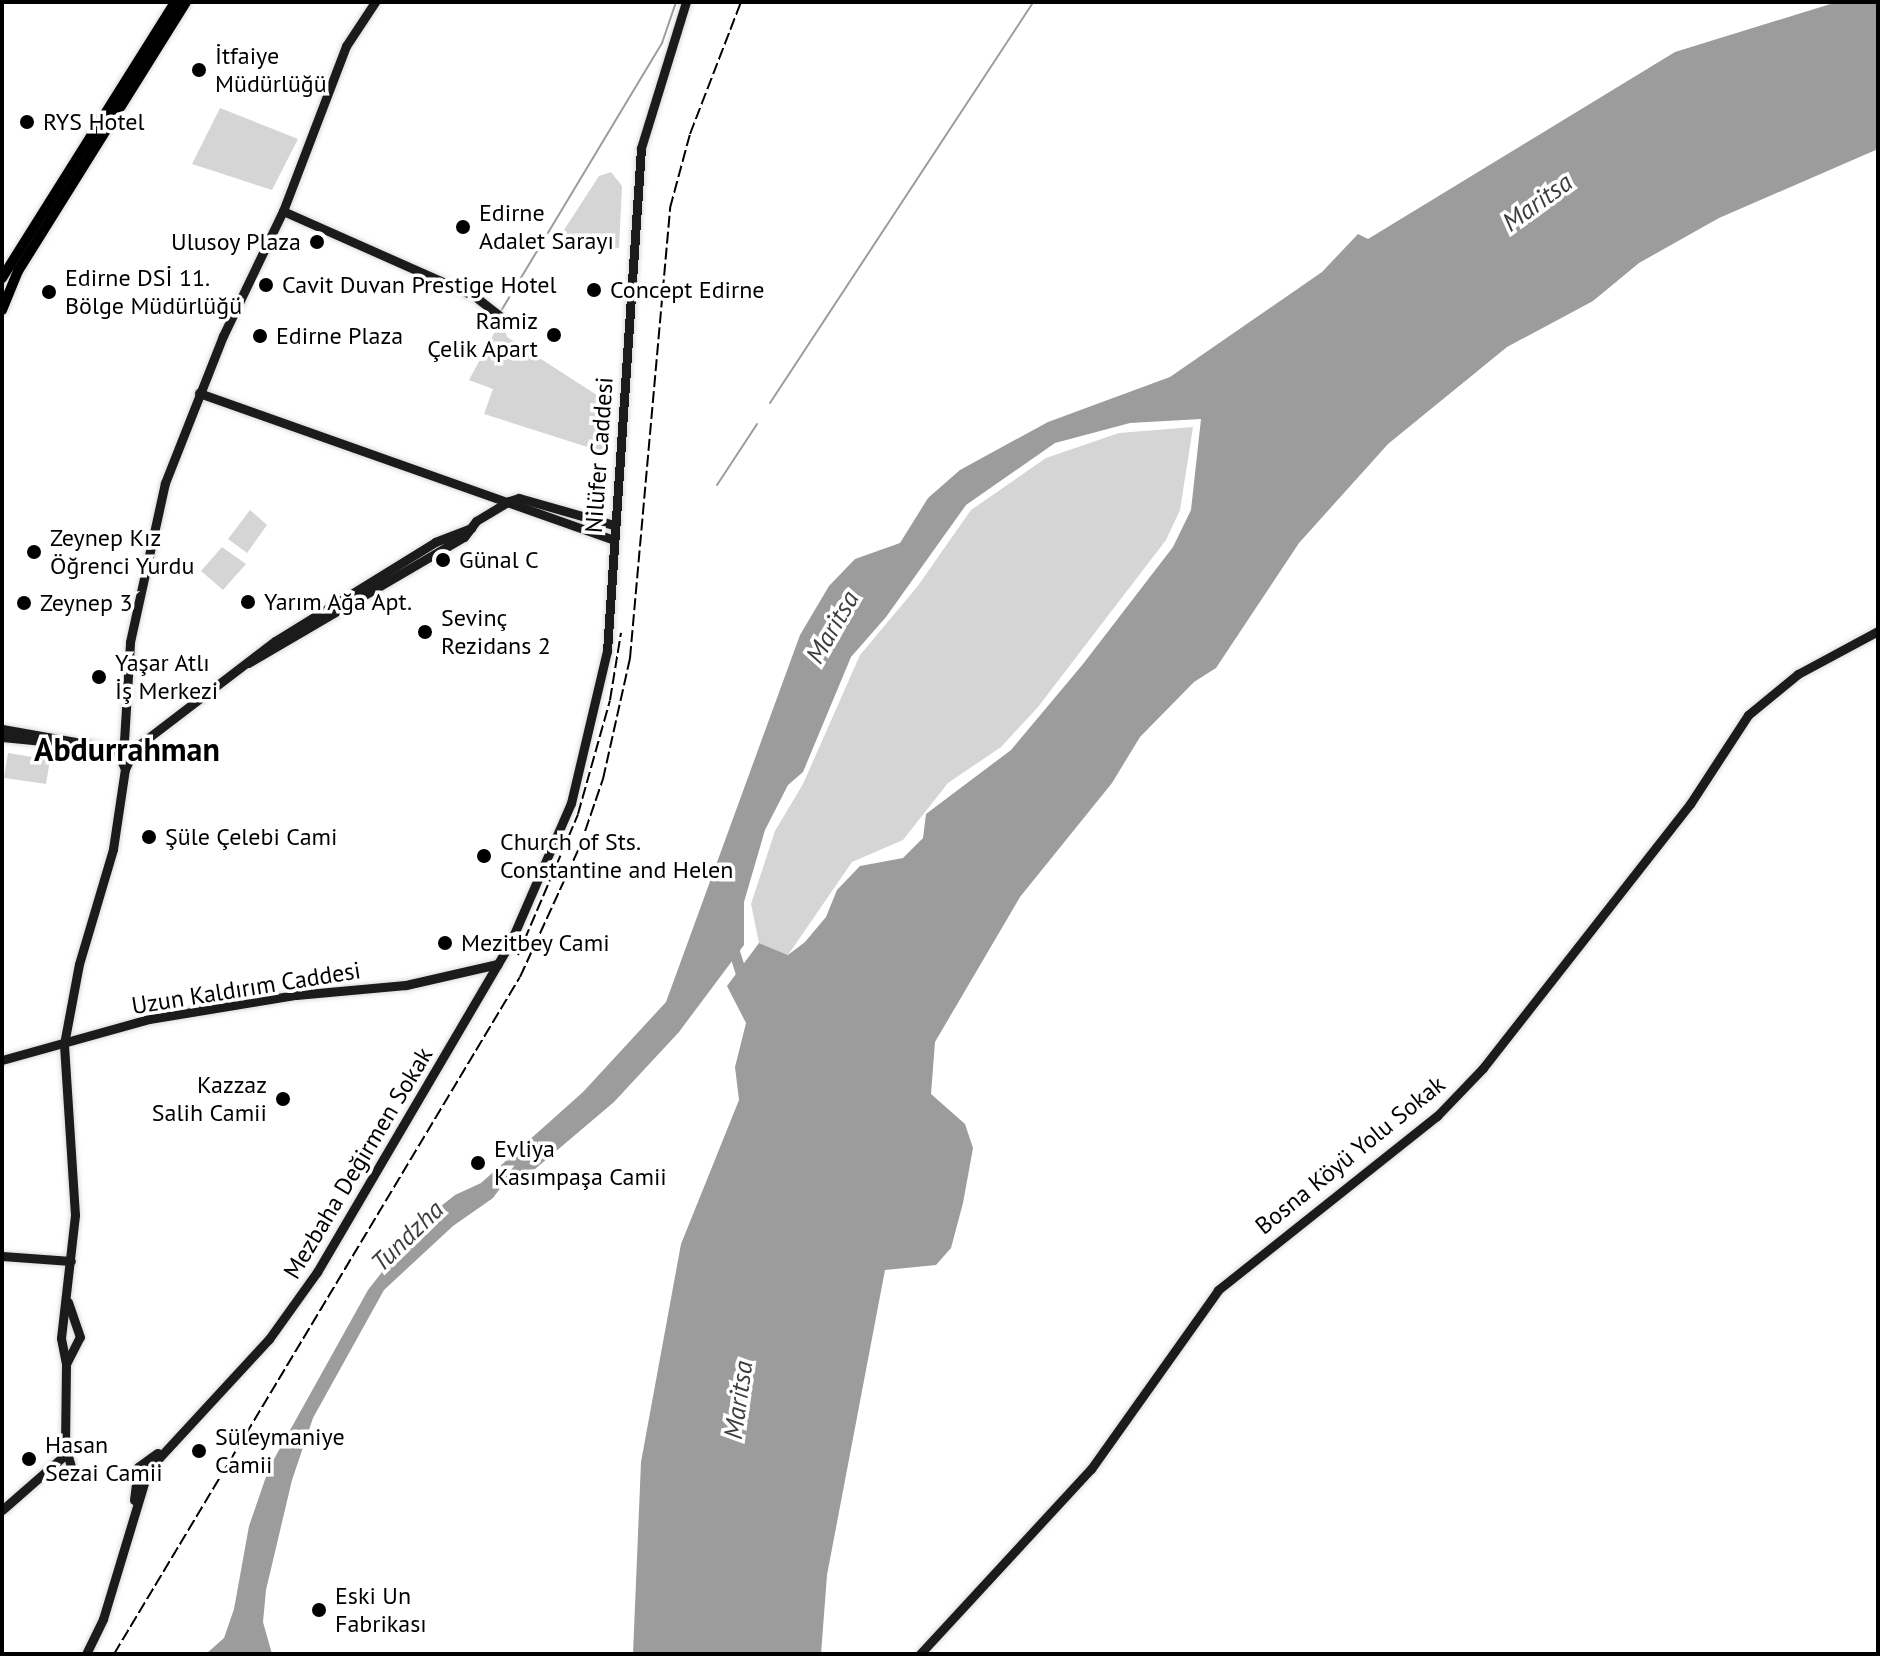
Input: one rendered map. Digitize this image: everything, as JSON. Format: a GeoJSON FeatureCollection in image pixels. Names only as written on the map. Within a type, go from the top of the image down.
{"type":"FeatureCollection","features":[{"type":"Feature","properties":{"kind":"main road"},"geometry":{"type":"LineString","coordinates":[[2,278],[175,2]]}},
{"type":"Feature","properties":{"kind":"main road"},"geometry":{"type":"LineString","coordinates":[[2,310],[18,271],[186,2]]}},
{"type":"Feature","properties":{"kind":"street"},"geometry":{"type":"LineString","coordinates":[[118,751],[124,741],[130,642],[165,483],[199,393],[283,211],[346,46],[375,2]]}},
{"type":"Feature","properties":{"kind":"street","name":"Nilüfer Caddesi"},"geometry":{"type":"LineString","coordinates":[[498,964],[529,905],[586,751],[607,651],[641,148],[686,2]]}},
{"type":"Feature","properties":{"kind":"street"},"geometry":{"type":"LineString","coordinates":[[283,211],[473,295],[499,315]]}},
{"type":"Feature","properties":{"kind":"street"},"geometry":{"type":"LineString","coordinates":[[199,393],[509,501],[519,509],[614,540]]}},
{"type":"Feature","properties":{"kind":"street"},"geometry":{"type":"LineString","coordinates":[[74,1477],[66,1454],[66,1364],[62,1337],[71,1261],[74,1172],[64,1044],[79,964],[113,849],[125,769],[134,752],[275,641],[435,542],[471,528],[509,501],[519,498],[614,525]]}},
{"type":"Feature","properties":{"kind":"street","name":"Bosna Köyü Yolu Sokak"},"geometry":{"type":"LineString","coordinates":[[920,1654],[1091,1469],[1218,1290],[1437,1116],[1483,1068],[1690,804],[1748,715],[1798,674],[1878,631]]}},
{"type":"Feature","properties":{"kind":"street"},"geometry":{"type":"LineString","coordinates":[[2,729],[134,752]]}},
{"type":"Feature","properties":{"kind":"street"},"geometry":{"type":"LineString","coordinates":[[2,737],[72,742]]}},
{"type":"Feature","properties":{"kind":"street"},"geometry":{"type":"LineString","coordinates":[[124,741],[134,752]]}},
{"type":"Feature","properties":{"kind":"street"},"geometry":{"type":"LineString","coordinates":[[118,751],[125,769]]}},
{"type":"Feature","properties":{"kind":"street","name":"Uzun Kaldırım Caddesi"},"geometry":{"type":"LineString","coordinates":[[2,1060],[149,1019],[296,995],[406,985],[498,964]]}},
{"type":"Feature","properties":{"kind":"street","name":"Mezbaha Değirmen Sokak"},"geometry":{"type":"LineString","coordinates":[[86,1654],[103,1619],[142,1472],[285,1319],[317,1272],[498,964]]}},
{"type":"Feature","properties":{"kind":"street"},"geometry":{"type":"LineString","coordinates":[[2,1256],[71,1261]]}},
{"type":"Feature","properties":{"kind":"street"},"geometry":{"type":"LineString","coordinates":[[66,1364],[80,1337],[68,1299]]}},
{"type":"Feature","properties":{"kind":"street"},"geometry":{"type":"LineString","coordinates":[[62,1337],[75,1329]]}},
{"type":"Feature","properties":{"kind":"street"},"geometry":{"type":"LineString","coordinates":[[62,1337],[77,1346]]}},
{"type":"Feature","properties":{"kind":"street"},"geometry":{"type":"LineString","coordinates":[[2,1510],[66,1454]]}},
{"type":"Feature","properties":{"kind":"shaded area"},"geometry":{"type":"Polygon","coordinates":[[[220,108],[298,139],[272,190],[192,164],[220,108]]]}},
{"type":"Feature","properties":{"kind":"shaded area"},"geometry":{"type":"Polygon","coordinates":[[[611,172],[622,186],[619,248],[578,244],[562,233],[599,176],[611,172]]]}},
{"type":"Feature","properties":{"kind":"shaded area"},"geometry":{"type":"Polygon","coordinates":[[[504,326],[507,337],[603,399],[611,414],[608,446],[600,451],[484,414],[493,389],[469,380],[497,328],[504,326]]]}},
{"type":"Feature","properties":{"kind":"shaded area"},"geometry":{"type":"Polygon","coordinates":[[[1193,427],[1180,510],[1166,540],[1038,707],[1001,747],[948,783],[903,840],[852,862],[788,955],[759,943],[751,904],[775,831],[803,784],[860,655],[917,587],[971,510],[1046,458],[1119,433],[1193,427]]]}},
{"type":"Feature","properties":{"kind":"shaded area"},"geometry":{"type":"Polygon","coordinates":[[[250,510],[267,525],[247,553],[228,539],[250,510]]]}},
{"type":"Feature","properties":{"kind":"shaded area"},"geometry":{"type":"Polygon","coordinates":[[[222,547],[246,564],[223,590],[201,571],[222,547]]]}},
{"type":"Feature","properties":{"kind":"shaded area"},"geometry":{"type":"Polygon","coordinates":[[[8,753],[50,760],[46,784],[4,778],[8,753]]]}},
{"type":"Feature","properties":{"kind":"water"},"geometry":{"type":"Polygon","coordinates":[[[1837,2],[1878,2],[1878,149],[1719,218],[1639,263],[1593,301],[1507,347],[1388,444],[1299,543],[1216,668],[1194,682],[1140,737],[1112,783],[1020,897],[935,1042],[931,1094],[965,1124],[973,1148],[963,1203],[951,1248],[936,1265],[885,1270],[827,1575],[821,1654],[633,1654],[641,1462],[681,1244],[739,1100],[735,1067],[746,1023],[727,986],[759,943],[788,955],[805,942],[826,917],[837,890],[860,866],[903,858],[923,838],[926,814],[1011,750],[1083,664],[1173,547],[1191,510],[1201,419],[1130,423],[1055,443],[966,505],[886,617],[851,657],[803,772],[788,785],[765,830],[744,902],[744,945],[679,1032],[614,1102],[535,1169],[507,1179],[493,1198],[453,1226],[384,1290],[313,1418],[292,1480],[266,1590],[263,1622],[272,1654],[206,1654],[224,1638],[234,1609],[249,1526],[269,1468],[368,1290],[421,1222],[455,1195],[481,1183],[583,1092],[666,1002],[800,635],[829,586],[855,559],[900,543],[928,498],[960,470],[1048,422],[1170,377],[1322,272],[1358,234],[1368,239],[1675,52],[1837,2]]]}},
{"type":"Feature","properties":{"kind":"waterway"},"geometry":{"type":"LineString","coordinates":[[501,311],[662,43],[676,2]]}},
{"type":"Feature","properties":{"kind":"waterway"},"geometry":{"type":"LineString","coordinates":[[770,403],[1033,2]]}},
{"type":"Feature","properties":{"kind":"waterway"},"geometry":{"type":"LineString","coordinates":[[717,485],[757,424]]}},
{"type":"Feature","properties":{"kind":"waterway","name":"Maritsa"},"geometry":{"type":"LineString","coordinates":[[731,942],[744,983]]}},
{"type":"Feature","properties":{"kind":"railway"},"geometry":{"type":"LineString","coordinates":[[114,1654],[520,977],[580,846],[603,779],[630,658],[670,208],[690,134],[741,2]]}},
{"type":"Feature","properties":{"kind":"railway"},"geometry":{"type":"LineString","coordinates":[[518,955],[578,814],[610,700],[621,633]]}},
{"type":"Feature","properties":{"kind":"place","name":"İtfaiye Müdürlüğü"},"geometry":{"type":"Point","coordinates":[199,70]}},
{"type":"Feature","properties":{"kind":"place","name":"RYS Hotel"},"geometry":{"type":"Point","coordinates":[27,122]}},
{"type":"Feature","properties":{"kind":"place","name":"Edirne Adalet Sarayı"},"geometry":{"type":"Point","coordinates":[463,227]}},
{"type":"Feature","properties":{"kind":"place","name":"Ulusoy Plaza"},"geometry":{"type":"Point","coordinates":[317,242]}},
{"type":"Feature","properties":{"kind":"place","name":"Cavit Duvan Prestige Hotel"},"geometry":{"type":"Point","coordinates":[266,285]}},
{"type":"Feature","properties":{"kind":"place","name":"Concept Edirne"},"geometry":{"type":"Point","coordinates":[594,290]}},
{"type":"Feature","properties":{"kind":"place","name":"Edirne DSİ 11. Bölge Müdürlüğü"},"geometry":{"type":"Point","coordinates":[49,292]}},
{"type":"Feature","properties":{"kind":"place","name":"Ramiz Çelik Apart"},"geometry":{"type":"Point","coordinates":[554,335]}},
{"type":"Feature","properties":{"kind":"place","name":"Edirne Plaza"},"geometry":{"type":"Point","coordinates":[260,336]}},
{"type":"Feature","properties":{"kind":"place","name":"Zeynep Kız Öğrenci Yurdu"},"geometry":{"type":"Point","coordinates":[34,552]}},
{"type":"Feature","properties":{"kind":"place","name":"Günal C"},"geometry":{"type":"Point","coordinates":[443,560]}},
{"type":"Feature","properties":{"kind":"place","name":"Yarım Ağa Apt."},"geometry":{"type":"Point","coordinates":[248,602]}},
{"type":"Feature","properties":{"kind":"place","name":"Zeynep 3"},"geometry":{"type":"Point","coordinates":[24,603]}},
{"type":"Feature","properties":{"kind":"place","name":"Sevinç Rezidans 2"},"geometry":{"type":"Point","coordinates":[425,632]}},
{"type":"Feature","properties":{"kind":"place","name":"Yaşar Atlı İş Merkezi"},"geometry":{"type":"Point","coordinates":[99,677]}},
{"type":"Feature","properties":{"kind":"place","name":"Şüle Çelebi Cami"},"geometry":{"type":"Point","coordinates":[149,837]}},
{"type":"Feature","properties":{"kind":"place","name":"Church of Sts. Constantine and Helen"},"geometry":{"type":"Point","coordinates":[484,856]}},
{"type":"Feature","properties":{"kind":"place","name":"Mezitbey Cami"},"geometry":{"type":"Point","coordinates":[445,943]}},
{"type":"Feature","properties":{"kind":"place","name":"Kazzaz Salih Camii"},"geometry":{"type":"Point","coordinates":[283,1099]}},
{"type":"Feature","properties":{"kind":"place","name":"Evliya Kasımpaşa Camii"},"geometry":{"type":"Point","coordinates":[478,1163]}},
{"type":"Feature","properties":{"kind":"place","name":"Süleymaniye Camii"},"geometry":{"type":"Point","coordinates":[199,1451]}},
{"type":"Feature","properties":{"kind":"place","name":"Hasan Sezai Camii"},"geometry":{"type":"Point","coordinates":[29,1459]}},
{"type":"Feature","properties":{"kind":"place","name":"Eski Un Fabrikası"},"geometry":{"type":"Point","coordinates":[319,1610]}},
{"type":"Feature","properties":{"kind":"district","name":"Abdurrahman"},"geometry":{"type":"Point","coordinates":[127,749]}},
{"type":"Feature","properties":{"kind":"water label","name":"Tundzha"},"geometry":{"type":"Point","coordinates":[407,1236]}}]}
